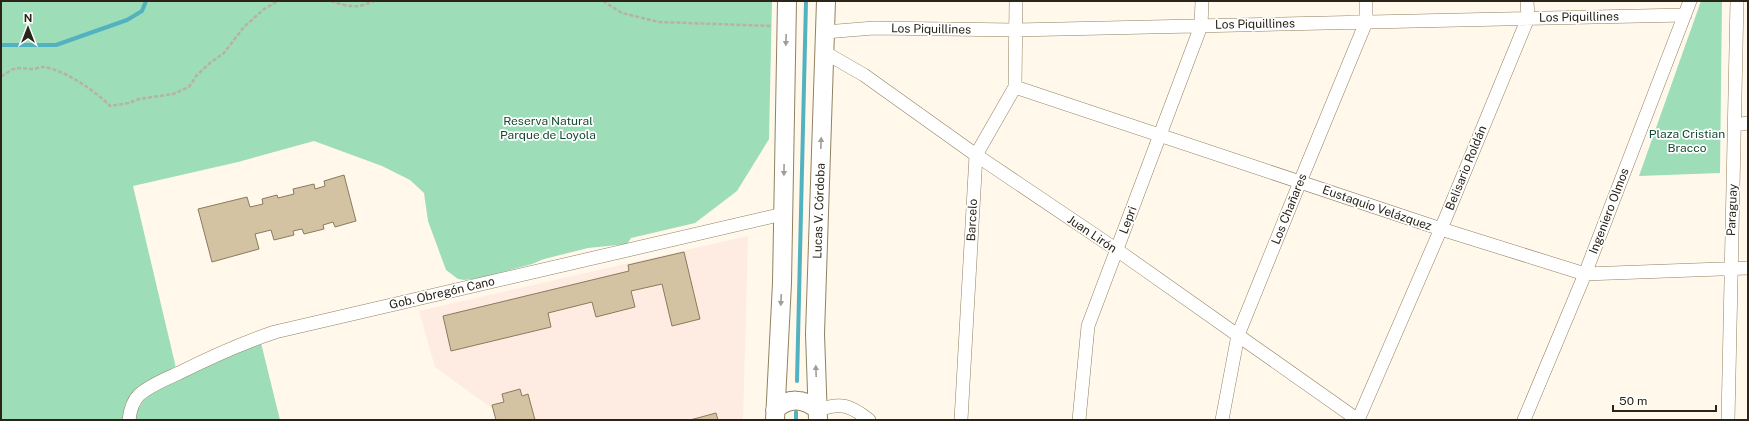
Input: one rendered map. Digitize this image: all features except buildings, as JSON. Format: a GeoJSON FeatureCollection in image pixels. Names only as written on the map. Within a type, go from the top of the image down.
{"type":"FeatureCollection","features":[{"type":"Feature","properties":{"kind":"main road"},"geometry":{"type":"LineString","coordinates":[[775,415],[782,283],[787,1]]}},
{"type":"Feature","properties":{"kind":"main road","name":"Lucas V. Córdoba"},"geometry":{"type":"LineString","coordinates":[[818,415],[815,334],[826,1]]}},
{"type":"Feature","properties":{"kind":"main road"},"geometry":{"type":"LineString","coordinates":[[775,415],[780,405],[791,400],[804,402],[818,415]]}},
{"type":"Feature","properties":{"kind":"street","name":"Barcelo"},"geometry":{"type":"LineString","coordinates":[[961,420],[976,155],[1015,87],[1016,1]]}},
{"type":"Feature","properties":{"kind":"street"},"geometry":{"type":"LineString","coordinates":[[1202,1],[1202,26]]}},
{"type":"Feature","properties":{"kind":"street","name":"Los Chañares"},"geometry":{"type":"LineString","coordinates":[[1222,420],[1238,336],[1366,22],[1366,1]]}},
{"type":"Feature","properties":{"kind":"street","name":"Belisario Roldán"},"geometry":{"type":"LineString","coordinates":[[1358,420],[1441,229],[1528,18],[1527,1]]}},
{"type":"Feature","properties":{"kind":"street","name":"Ingeniero Olmos"},"geometry":{"type":"LineString","coordinates":[[1524,420],[1585,274],[1690,1]]}},
{"type":"Feature","properties":{"kind":"street","name":"Paraguay"},"geometry":{"type":"LineString","coordinates":[[1728,420],[1730,270],[1735,124],[1737,1]]}},
{"type":"Feature","properties":{"kind":"street","name":"Los Piquillines"},"geometry":{"type":"LineString","coordinates":[[825,32],[874,28],[1015,30],[1685,15]]}},
{"type":"Feature","properties":{"kind":"street","name":"Lepri"},"geometry":{"type":"LineString","coordinates":[[1079,420],[1088,326],[1202,26]]}},
{"type":"Feature","properties":{"kind":"street","name":"Juan Lirón"},"geometry":{"type":"LineString","coordinates":[[824,52],[864,75],[976,155],[1117,250],[1358,420]]}},
{"type":"Feature","properties":{"kind":"street","name":"Eustaquio Velázquez"},"geometry":{"type":"LineString","coordinates":[[1015,87],[1441,229],[1585,274],[1730,270],[1748,268]]}},
{"type":"Feature","properties":{"kind":"street"},"geometry":{"type":"LineString","coordinates":[[1735,124],[1748,124]]}},
{"type":"Feature","properties":{"kind":"street","name":"Gob. Obregón Cano"},"geometry":{"type":"LineString","coordinates":[[129,420],[132,405],[140,394],[146,390],[213,356],[250,340],[275,332],[783,214]]}},
{"type":"Feature","properties":{"kind":"street"},"geometry":{"type":"LineString","coordinates":[[818,415],[829,406],[843,406],[856,410],[869,420]]}},
{"type":"Feature","properties":{"kind":"path"},"geometry":{"type":"LineString","coordinates":[[1,76],[12,69],[24,67],[33,69],[41,67],[69,77],[89,87],[94,94],[103,98],[110,106],[129,103],[140,98],[173,94],[189,87],[197,75],[210,62],[224,53],[244,26],[264,8],[278,1]]}},
{"type":"Feature","properties":{"kind":"path"},"geometry":{"type":"LineString","coordinates":[[331,1],[348,7],[361,7],[374,1]]}},
{"type":"Feature","properties":{"kind":"path"},"geometry":{"type":"LineString","coordinates":[[603,1],[622,13],[659,22],[787,26]]}},
{"type":"Feature","properties":{"kind":"shaded area"},"geometry":{"type":"Polygon","coordinates":[[[748,236],[743,420],[496,420],[493,409],[435,367],[419,311],[748,236]]]}},
{"type":"Feature","properties":{"kind":"green space","name":"Reserva Natural Parque de Loyola"},"geometry":{"type":"Polygon","coordinates":[[[1,1],[772,1],[769,139],[737,191],[695,223],[631,238],[627,244],[588,248],[544,259],[532,264],[481,278],[464,280],[458,279],[446,270],[428,221],[424,193],[410,180],[382,166],[314,141],[238,162],[133,186],[176,368],[149,381],[124,420],[1,420],[1,1]]]}},
{"type":"Feature","properties":{"kind":"green space","name":"Plaza Cristian Bracco"},"geometry":{"type":"Polygon","coordinates":[[[1701,1],[1722,1],[1720,173],[1639,176],[1701,1]]]}},
{"type":"Feature","properties":{"kind":"green space"},"geometry":{"type":"Polygon","coordinates":[[[261,343],[280,420],[135,420],[137,411],[141,404],[153,392],[227,356],[261,343]]]}},
{"type":"Feature","properties":{"kind":"waterway"},"geometry":{"type":"LineString","coordinates":[[1,45],[56,45],[127,20],[142,11],[146,1]]}},
{"type":"Feature","properties":{"kind":"waterway"},"geometry":{"type":"LineString","coordinates":[[797,381],[806,1]]}},
{"type":"Feature","properties":{"kind":"waterway"},"geometry":{"type":"LineString","coordinates":[[796,412],[796,420]]}}]}
